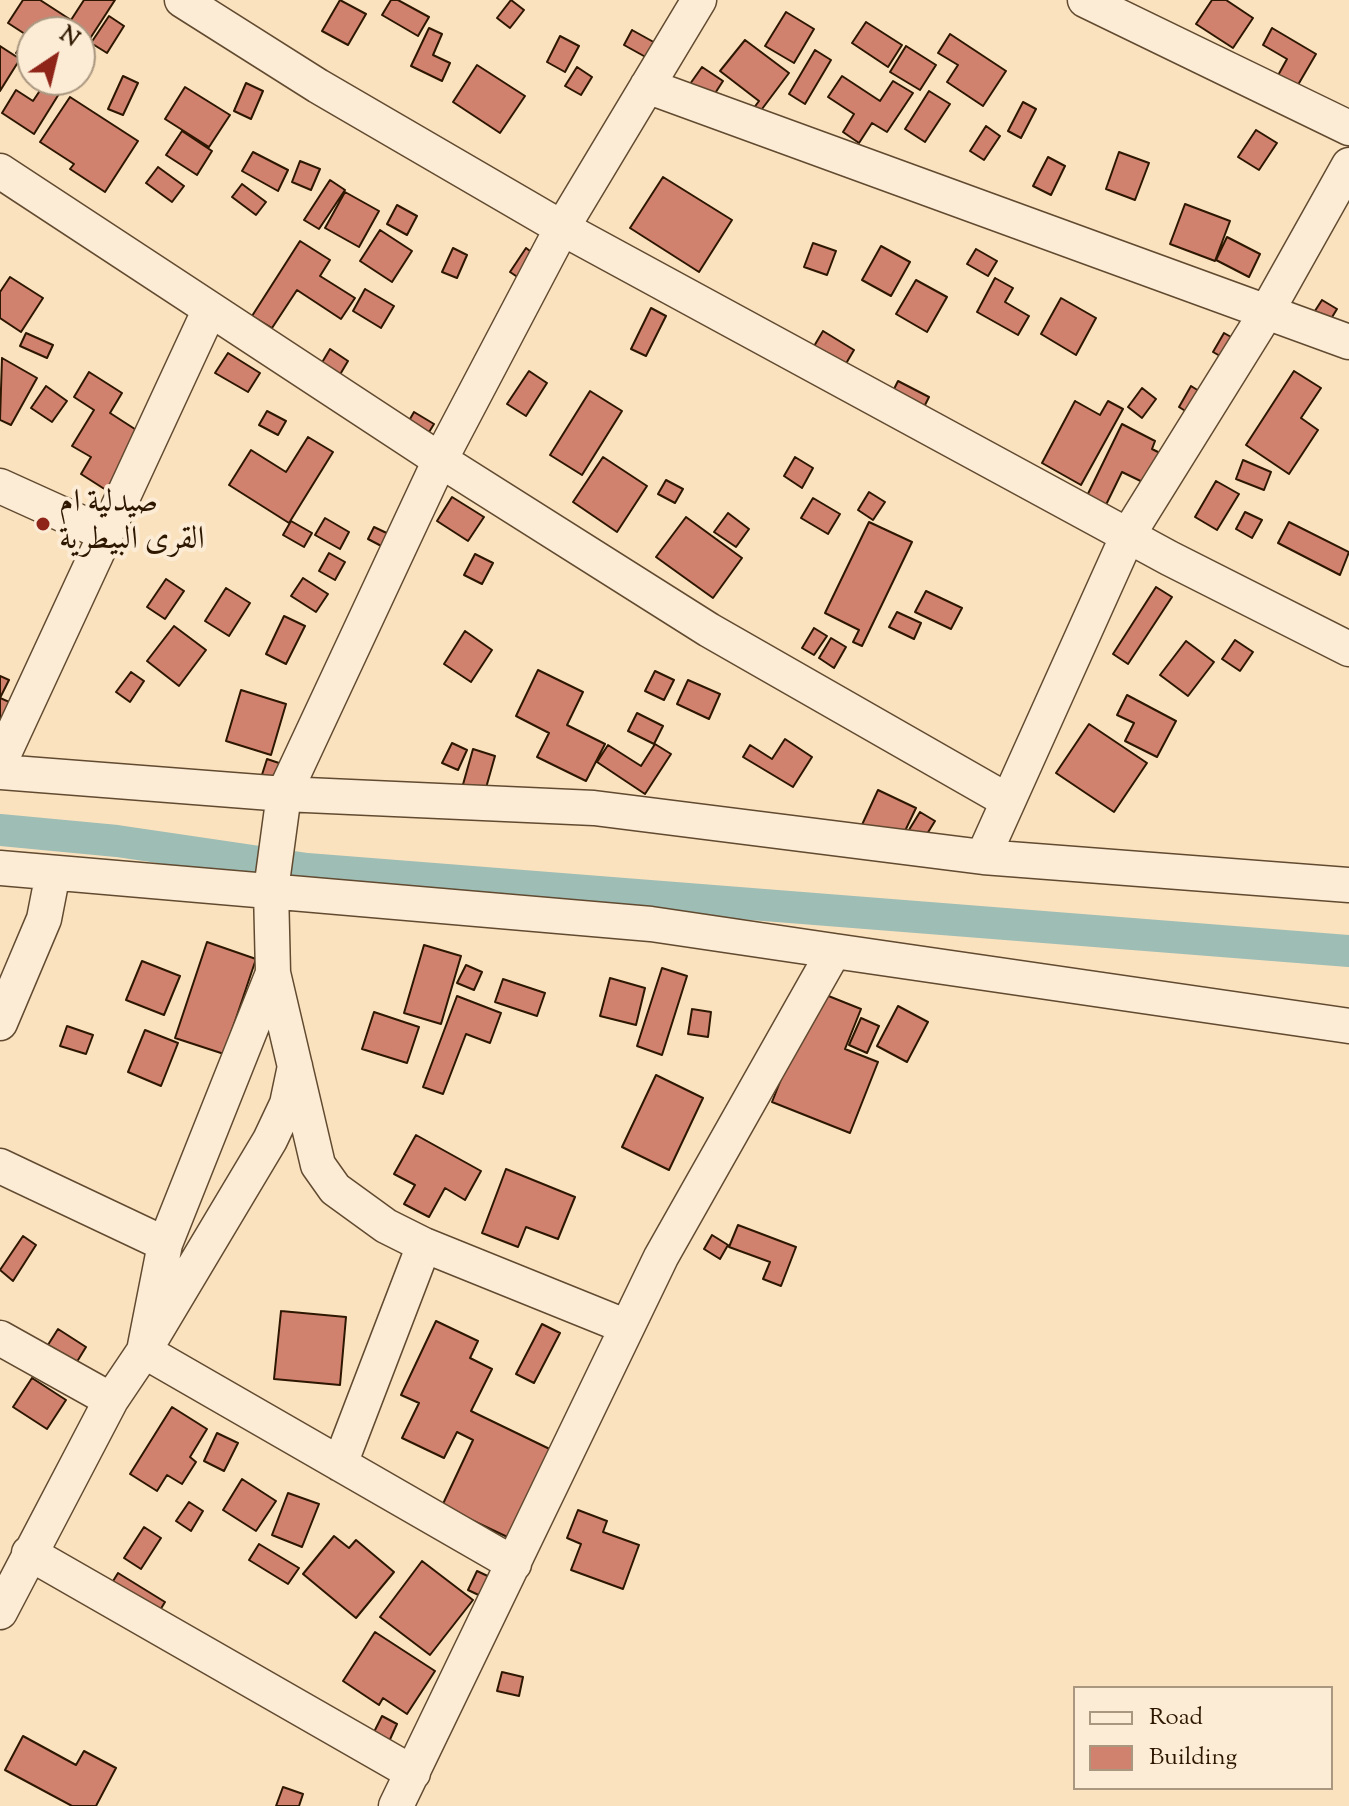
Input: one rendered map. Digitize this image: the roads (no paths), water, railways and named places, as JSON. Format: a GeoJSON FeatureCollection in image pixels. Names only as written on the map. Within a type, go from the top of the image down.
{"type":"FeatureCollection","features":[{"type":"Feature","properties":{"kind":"street"},"geometry":{"type":"LineString","coordinates":[[182,0],[318,86],[562,228],[1128,535],[1349,649]]}},
{"type":"Feature","properties":{"kind":"street"},"geometry":{"type":"LineString","coordinates":[[627,1327],[424,1245],[386,1226],[335,1189],[318,1165],[273,973],[271,890],[282,804],[440,460],[562,228],[699,0]]}},
{"type":"Feature","properties":{"kind":"street"},"geometry":{"type":"LineString","coordinates":[[1085,0],[1349,128]]}},
{"type":"Feature","properties":{"kind":"street"},"geometry":{"type":"LineString","coordinates":[[647,86],[1349,342]]}},
{"type":"Feature","properties":{"kind":"street"},"geometry":{"type":"LineString","coordinates":[[983,857],[1128,535],[1266,313],[1349,165]]}},
{"type":"Feature","properties":{"kind":"street"},"geometry":{"type":"LineString","coordinates":[[0,171],[440,460],[709,630],[1008,801]]}},
{"type":"Feature","properties":{"kind":"street"},"geometry":{"type":"LineString","coordinates":[[0,762],[210,309]]}},
{"type":"Feature","properties":{"kind":"street"},"geometry":{"type":"LineString","coordinates":[[0,486],[106,534]]}},
{"type":"Feature","properties":{"kind":"street"},"geometry":{"type":"LineString","coordinates":[[0,772],[282,804],[594,808],[983,857],[1349,885]]}},
{"type":"Feature","properties":{"kind":"street"},"geometry":{"type":"LineString","coordinates":[[0,868],[651,924],[1349,1026]]}},
{"type":"Feature","properties":{"kind":"street"},"geometry":{"type":"LineString","coordinates":[[0,1023],[44,919],[53,873]]}},
{"type":"Feature","properties":{"kind":"street"},"geometry":{"type":"LineString","coordinates":[[396,1806],[661,1257],[834,951]]}},
{"type":"Feature","properties":{"kind":"street"},"geometry":{"type":"LineString","coordinates":[[144,1351],[165,1244],[273,973]]}},
{"type":"Feature","properties":{"kind":"street"},"geometry":{"type":"LineString","coordinates":[[2,1604],[111,1400],[144,1351],[270,1140],[287,1104],[295,1066]]}},
{"type":"Feature","properties":{"kind":"street"},"geometry":{"type":"LineString","coordinates":[[0,1166],[165,1244]]}},
{"type":"Feature","properties":{"kind":"street"},"geometry":{"type":"LineString","coordinates":[[340,1464],[424,1245]]}},
{"type":"Feature","properties":{"kind":"street"},"geometry":{"type":"LineString","coordinates":[[0,1338],[111,1400]]}},
{"type":"Feature","properties":{"kind":"street"},"geometry":{"type":"LineString","coordinates":[[144,1351],[514,1564]]}},
{"type":"Feature","properties":{"kind":"street"},"geometry":{"type":"LineString","coordinates":[[29,1553],[413,1773]]}},
{"type":"Feature","properties":{"kind":"waterway"},"geometry":{"type":"LineString","coordinates":[[0,830],[117,841],[307,869],[1349,951]]}},
{"type":"Feature","properties":{"kind":"place","name":"صيدلية ام القرى البيطرية"},"geometry":{"type":"Point","coordinates":[43,524]}}]}
